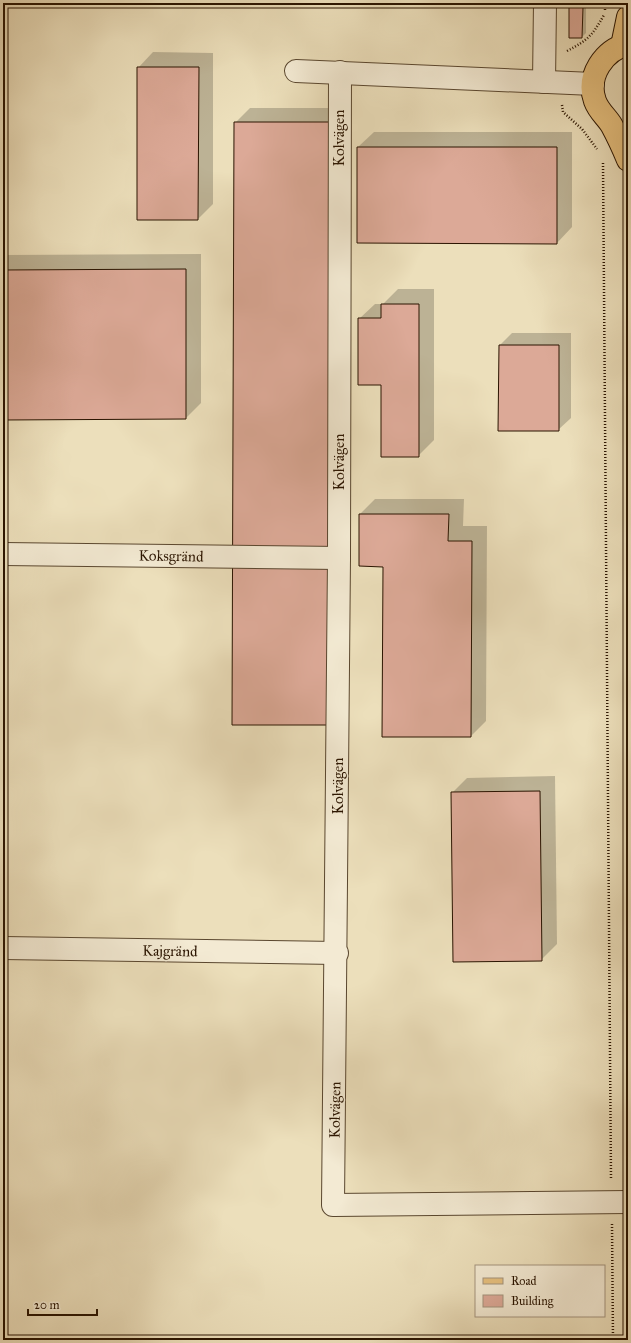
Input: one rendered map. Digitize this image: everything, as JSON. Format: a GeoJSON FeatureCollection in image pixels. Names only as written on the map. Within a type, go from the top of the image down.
{"type":"FeatureCollection","features":[{"type":"Feature","properties":{"kind":"main road"},"geometry":{"type":"LineString","coordinates":[[628,17],[625,45],[610,52],[602,61],[596,72],[593,84],[595,100],[601,113],[620,128],[628,160]]}},
{"type":"Feature","properties":{"kind":"street"},"geometry":{"type":"LineString","coordinates":[[545,3],[552,82]]}},
{"type":"Feature","properties":{"kind":"street"},"geometry":{"type":"LineString","coordinates":[[296,71],[593,84]]}},
{"type":"Feature","properties":{"kind":"street","name":"Kolvägen"},"geometry":{"type":"LineString","coordinates":[[340,72],[337,953],[334,1205],[620,1201]]}},
{"type":"Feature","properties":{"kind":"street","name":"Koksgränd"},"geometry":{"type":"LineString","coordinates":[[3,554],[339,558]]}},
{"type":"Feature","properties":{"kind":"street","name":"Kajgränd"},"geometry":{"type":"LineString","coordinates":[[3,948],[337,953]]}},
{"type":"Feature","properties":{"kind":"path"},"geometry":{"type":"LineString","coordinates":[[598,152],[582,129],[563,112],[560,99],[552,82],[565,52],[579,45],[593,35],[605,14],[605,3]]}},
{"type":"Feature","properties":{"kind":"path"},"geometry":{"type":"LineString","coordinates":[[601,158],[603,162],[604,174],[620,1201],[613,1340]]}},
{"type":"Feature","properties":{"kind":"building"},"geometry":{"type":"Polygon","coordinates":[[[569,7],[583,7],[582,38],[569,38],[569,7]]]}},
{"type":"Feature","properties":{"kind":"building"},"geometry":{"type":"Polygon","coordinates":[[[137,67],[199,67],[198,220],[137,220],[137,67]]]}},
{"type":"Feature","properties":{"kind":"building"},"geometry":{"type":"Polygon","coordinates":[[[234,122],[332,122],[330,725],[232,725],[234,122]]]}},
{"type":"Feature","properties":{"kind":"building"},"geometry":{"type":"Polygon","coordinates":[[[357,147],[557,147],[557,244],[357,243],[357,147]]]}},
{"type":"Feature","properties":{"kind":"building"},"geometry":{"type":"Polygon","coordinates":[[[186,269],[186,419],[3,420],[3,270],[186,269]]]}},
{"type":"Feature","properties":{"kind":"building"},"geometry":{"type":"Polygon","coordinates":[[[381,304],[419,304],[419,457],[381,457],[381,385],[358,385],[358,318],[381,318],[381,304]]]}},
{"type":"Feature","properties":{"kind":"building"},"geometry":{"type":"Polygon","coordinates":[[[499,345],[559,345],[559,431],[498,431],[499,345]]]}},
{"type":"Feature","properties":{"kind":"building"},"geometry":{"type":"Polygon","coordinates":[[[359,514],[449,514],[448,541],[472,541],[471,737],[382,737],[383,567],[359,566],[359,514]]]}},
{"type":"Feature","properties":{"kind":"building"},"geometry":{"type":"Polygon","coordinates":[[[540,791],[542,961],[453,962],[451,792],[540,791]]]}}]}
